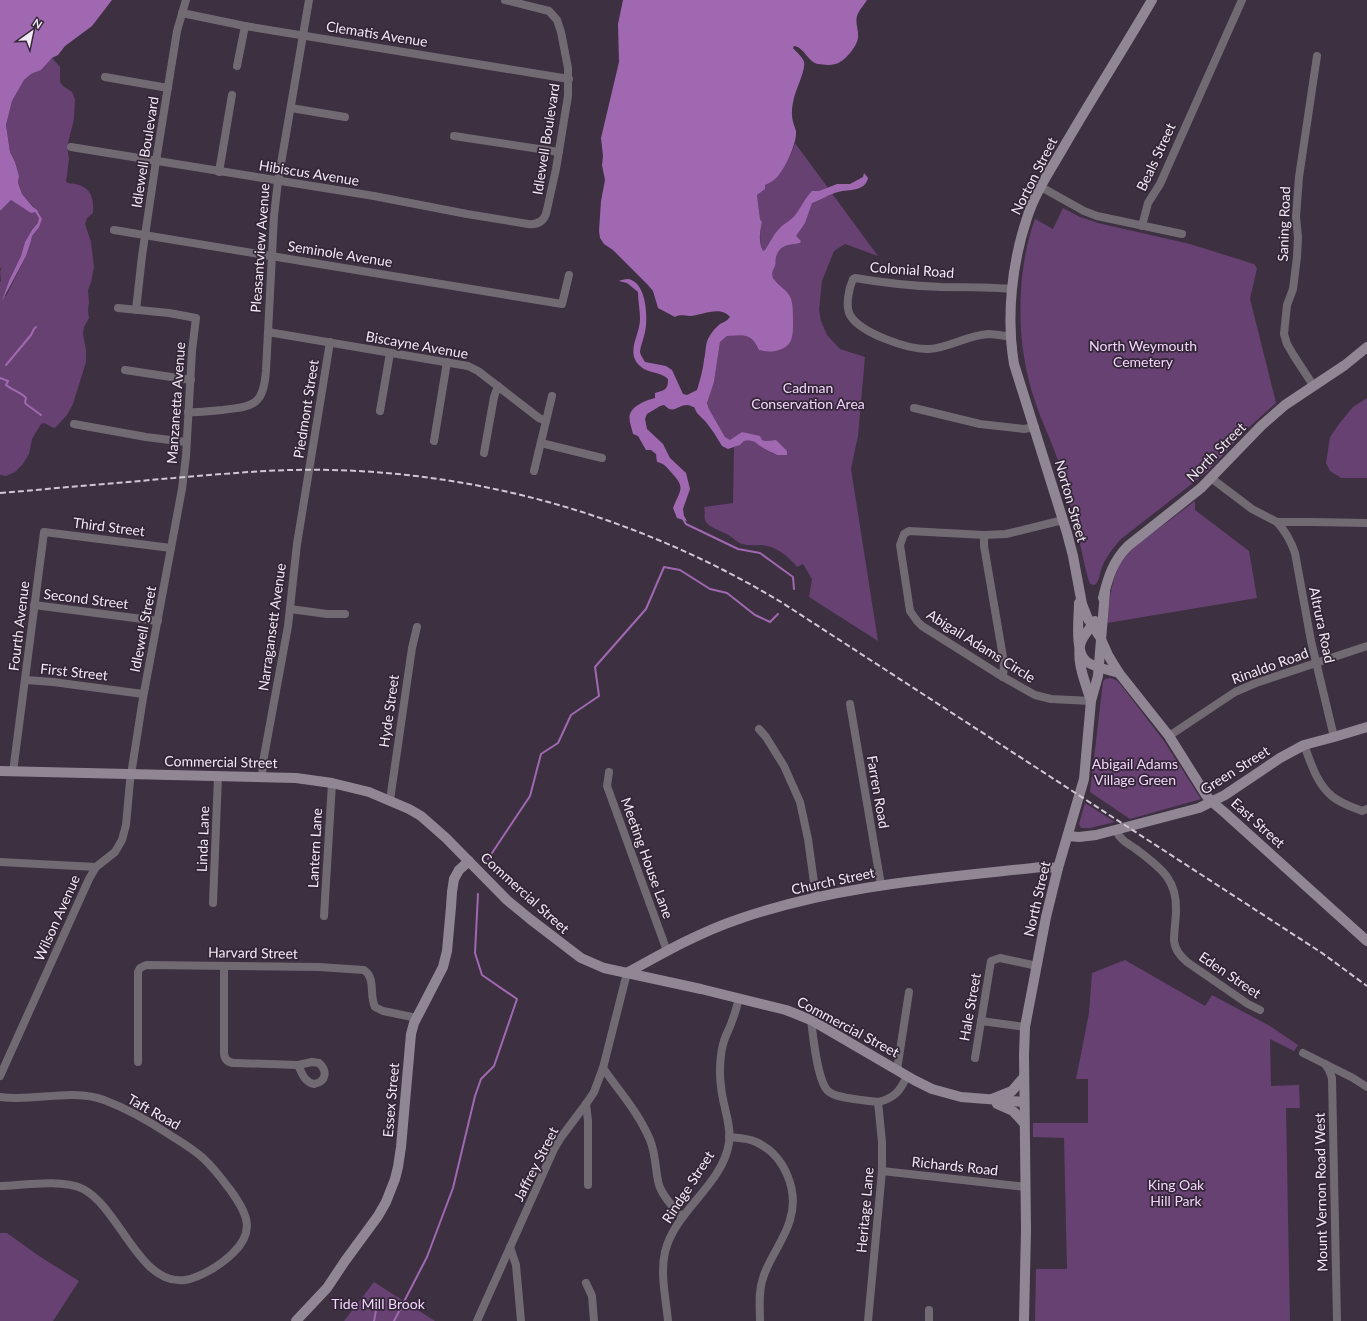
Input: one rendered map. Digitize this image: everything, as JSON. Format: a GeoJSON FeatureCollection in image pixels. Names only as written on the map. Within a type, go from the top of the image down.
{"type":"FeatureCollection","features":[{"type":"Feature","properties":{"kind":"street","name":"Idlewell Boulevard"},"geometry":{"type":"LineString","coordinates":[[136,310],[144,235],[177,31],[186,0]]}},
{"type":"Feature","properties":{"kind":"street","name":"Pleasantview Avenue"},"geometry":{"type":"LineString","coordinates":[[188,412],[243,408],[256,402],[262,392],[265,381],[273,222],[278,181],[309,0]]}},
{"type":"Feature","properties":{"kind":"street","name":"Idlewell Boulevard"},"geometry":{"type":"LineString","coordinates":[[505,0],[542,8],[549,11],[555,17],[561,32],[569,79],[568,102],[559,152],[546,214],[541,222]]}},
{"type":"Feature","properties":{"kind":"street","name":"Norton Street"},"geometry":{"type":"LineString","coordinates":[[1101,640],[1084,609],[1079,593],[1073,556],[1063,520],[1018,378],[1012,351],[1012,289],[1018,248],[1025,223],[1033,203],[1096,91],[1116,61],[1152,0]]}},
{"type":"Feature","properties":{"kind":"street","name":"Beals Street"},"geometry":{"type":"LineString","coordinates":[[1142,226],[1148,203],[1160,184],[1242,0]]}},
{"type":"Feature","properties":{"kind":"street","name":"Clematis Avenue"},"geometry":{"type":"LineString","coordinates":[[182,13],[244,26],[569,79]]}},
{"type":"Feature","properties":{"kind":"street"},"geometry":{"type":"LineString","coordinates":[[237,66],[244,26]]}},
{"type":"Feature","properties":{"kind":"street","name":"Saning Road"},"geometry":{"type":"LineString","coordinates":[[1313,385],[1287,344],[1284,334],[1287,305],[1293,289],[1297,257],[1298,237],[1296,217],[1299,177],[1317,56]]}},
{"type":"Feature","properties":{"kind":"street"},"geometry":{"type":"LineString","coordinates":[[105,77],[168,88]]}},
{"type":"Feature","properties":{"kind":"street"},"geometry":{"type":"LineString","coordinates":[[219,172],[232,94]]}},
{"type":"Feature","properties":{"kind":"street"},"geometry":{"type":"LineString","coordinates":[[291,108],[345,117]]}},
{"type":"Feature","properties":{"kind":"street"},"geometry":{"type":"LineString","coordinates":[[454,136],[559,152]]}},
{"type":"Feature","properties":{"kind":"street","name":"Hibiscus Avenue"},"geometry":{"type":"LineString","coordinates":[[71,147],[374,196],[506,220],[532,224],[541,222]]}},
{"type":"Feature","properties":{"kind":"street"},"geometry":{"type":"LineString","coordinates":[[1041,187],[1096,216],[1182,234]]}},
{"type":"Feature","properties":{"kind":"street","name":"Seminole Avenue"},"geometry":{"type":"LineString","coordinates":[[114,230],[562,304],[569,275]]}},
{"type":"Feature","properties":{"kind":"street","name":"Colonial Road"},"geometry":{"type":"LineString","coordinates":[[1012,289],[894,284],[855,278],[853,279],[848,295],[848,310],[850,315],[860,327],[891,341],[928,349],[946,347],[987,334],[1012,337]]}},
{"type":"Feature","properties":{"kind":"street"},"geometry":{"type":"LineString","coordinates":[[118,308],[136,310]]}},
{"type":"Feature","properties":{"kind":"street","name":"Manzanetta Avenue"},"geometry":{"type":"LineString","coordinates":[[136,310],[196,318],[192,346],[191,380],[182,490]]}},
{"type":"Feature","properties":{"kind":"street","name":"Biscayne Avenue"},"geometry":{"type":"LineString","coordinates":[[268,332],[471,367],[539,418],[546,421]]}},
{"type":"Feature","properties":{"kind":"street","name":"Piedmont Street"},"geometry":{"type":"LineString","coordinates":[[307,481],[330,342]]}},
{"type":"Feature","properties":{"kind":"street","name":"North Street"},"geometry":{"type":"LineString","coordinates":[[1092,701],[1082,670],[1079,650],[1082,639],[1092,626],[1099,612],[1111,568],[1125,548],[1187,500],[1284,405],[1345,365],[1367,347]]}},
{"type":"Feature","properties":{"kind":"street"},"geometry":{"type":"LineString","coordinates":[[380,411],[390,353]]}},
{"type":"Feature","properties":{"kind":"street"},"geometry":{"type":"LineString","coordinates":[[434,441],[447,362]]}},
{"type":"Feature","properties":{"kind":"street"},"geometry":{"type":"LineString","coordinates":[[126,370],[191,380]]}},
{"type":"Feature","properties":{"kind":"street"},"geometry":{"type":"LineString","coordinates":[[484,453],[494,397],[498,386]]}},
{"type":"Feature","properties":{"kind":"street"},"geometry":{"type":"LineString","coordinates":[[534,471],[552,396]]}},
{"type":"Feature","properties":{"kind":"street"},"geometry":{"type":"LineString","coordinates":[[914,408],[980,424],[1024,429],[1034,427]]}},
{"type":"Feature","properties":{"kind":"street"},"geometry":{"type":"LineString","coordinates":[[74,424],[153,438],[186,442]]}},
{"type":"Feature","properties":{"kind":"street"},"geometry":{"type":"LineString","coordinates":[[541,443],[602,458]]}},
{"type":"Feature","properties":{"kind":"street"},"geometry":{"type":"LineString","coordinates":[[1211,478],[1252,509],[1277,522],[1367,525]]}},
{"type":"Feature","properties":{"kind":"street","name":"Narragansett Avenue"},"geometry":{"type":"LineString","coordinates":[[262,777],[263,762],[287,635],[296,553],[307,481]]}},
{"type":"Feature","properties":{"kind":"street","name":"Idlewell Street"},"geometry":{"type":"LineString","coordinates":[[131,774],[143,694],[182,490]]}},
{"type":"Feature","properties":{"kind":"street","name":"Abigail Adams Circle"},"geometry":{"type":"LineString","coordinates":[[1063,520],[1006,534],[984,535],[909,531],[904,534],[900,545],[910,611],[922,626],[1003,677],[1035,695],[1051,698],[1092,701]]}},
{"type":"Feature","properties":{"kind":"street","name":"Altrura Road"},"geometry":{"type":"LineString","coordinates":[[1277,522],[1286,532],[1295,553],[1311,641],[1334,737]]}},
{"type":"Feature","properties":{"kind":"street","name":"Third Street"},"geometry":{"type":"LineString","coordinates":[[44,532],[171,548]]}},
{"type":"Feature","properties":{"kind":"street","name":"Fourth Avenue"},"geometry":{"type":"LineString","coordinates":[[13,772],[44,532]]}},
{"type":"Feature","properties":{"kind":"street"},"geometry":{"type":"LineString","coordinates":[[984,535],[984,546],[1004,663],[1003,677]]}},
{"type":"Feature","properties":{"kind":"street","name":"North Street"},"geometry":{"type":"LineString","coordinates":[[1024,1104],[1026,1027],[1046,917],[1058,868],[1084,779],[1092,701],[1099,667],[1105,592]]}},
{"type":"Feature","properties":{"kind":"street","name":"Norton Street"},"geometry":{"type":"LineString","coordinates":[[1079,593],[1079,650]]}},
{"type":"Feature","properties":{"kind":"street","name":"Second Street"},"geometry":{"type":"LineString","coordinates":[[34,605],[158,621]]}},
{"type":"Feature","properties":{"kind":"street"},"geometry":{"type":"LineString","coordinates":[[290,609],[327,614],[345,614]]}},
{"type":"Feature","properties":{"kind":"street","name":"Hyde Street"},"geometry":{"type":"LineString","coordinates":[[390,800],[410,656],[417,627]]}},
{"type":"Feature","properties":{"kind":"street","name":"East Street"},"geometry":{"type":"LineString","coordinates":[[1101,640],[1119,673],[1169,736],[1200,787],[1211,801],[1367,941]]}},
{"type":"Feature","properties":{"kind":"street","name":"Rinaldo Road"},"geometry":{"type":"LineString","coordinates":[[1169,736],[1235,692],[1256,683],[1367,646]]}},
{"type":"Feature","properties":{"kind":"street"},"geometry":{"type":"LineString","coordinates":[[1079,650],[1085,660],[1091,664],[1119,673]]}},
{"type":"Feature","properties":{"kind":"street","name":"First Street"},"geometry":{"type":"LineString","coordinates":[[26,680],[53,682],[143,694]]}},
{"type":"Feature","properties":{"kind":"street","name":"Farren Road"},"geometry":{"type":"LineString","coordinates":[[850,704],[881,885]]}},
{"type":"Feature","properties":{"kind":"street","name":"Green Street"},"geometry":{"type":"LineString","coordinates":[[1068,836],[1086,837],[1198,808],[1225,794],[1280,758],[1304,745],[1367,727]]}},
{"type":"Feature","properties":{"kind":"street"},"geometry":{"type":"LineString","coordinates":[[759,728],[784,766],[800,802],[808,839],[816,897]]}},
{"type":"Feature","properties":{"kind":"street"},"geometry":{"type":"LineString","coordinates":[[1304,745],[1312,768],[1324,788],[1332,797],[1343,804],[1365,812]]}},
{"type":"Feature","properties":{"kind":"street","name":"Commercial Street"},"geometry":{"type":"LineString","coordinates":[[0,771],[296,778],[332,783],[369,792],[410,809],[421,816],[442,834],[507,900],[581,958],[604,968],[786,1010],[811,1020],[932,1089],[961,1098],[1024,1104]]}},
{"type":"Feature","properties":{"kind":"street","name":"Meeting House Lane"},"geometry":{"type":"LineString","coordinates":[[608,772],[607,786],[668,951]]}},
{"type":"Feature","properties":{"kind":"street","name":"Wilson Avenue"},"geometry":{"type":"LineString","coordinates":[[0,1076],[89,879],[96,866],[111,857],[122,840],[126,825],[131,774]]}},
{"type":"Feature","properties":{"kind":"street","name":"Linda Lane"},"geometry":{"type":"LineString","coordinates":[[213,903],[218,776]]}},
{"type":"Feature","properties":{"kind":"street","name":"Lantern Lane"},"geometry":{"type":"LineString","coordinates":[[324,916],[332,783]]}},
{"type":"Feature","properties":{"kind":"street","name":"Eden Street"},"geometry":{"type":"LineString","coordinates":[[1116,830],[1123,840],[1161,869],[1172,885],[1175,892],[1176,901],[1174,946],[1181,957],[1186,962],[1248,1004],[1260,1010]]}},
{"type":"Feature","properties":{"kind":"street","name":"Essex Street"},"geometry":{"type":"LineString","coordinates":[[296,1321],[327,1288],[344,1261],[378,1216],[386,1202],[395,1179],[401,1147],[410,1043],[414,1023],[443,967],[447,951],[454,879],[459,870],[468,861]]}},
{"type":"Feature","properties":{"kind":"street"},"geometry":{"type":"LineString","coordinates":[[1,863],[96,866]]}},
{"type":"Feature","properties":{"kind":"street","name":"Church Street"},"geometry":{"type":"LineString","coordinates":[[627,973],[668,951],[738,919],[816,897],[881,885],[1042,867],[1058,868]]}},
{"type":"Feature","properties":{"kind":"street","name":"Hale Street"},"geometry":{"type":"LineString","coordinates":[[975,1058],[991,961],[1000,958],[1037,966]]}},
{"type":"Feature","properties":{"kind":"street","name":"Harvard Street"},"geometry":{"type":"LineString","coordinates":[[138,1062],[138,972],[141,967],[149,965],[326,967],[364,970],[371,978],[372,995],[375,1006],[383,1011],[417,1018]]}},
{"type":"Feature","properties":{"kind":"street"},"geometry":{"type":"LineString","coordinates":[[224,966],[223,1050],[226,1060],[235,1064],[298,1065]]}},
{"type":"Feature","properties":{"kind":"street","name":"Jaffrey Street"},"geometry":{"type":"LineString","coordinates":[[477,1321],[554,1149],[594,1092],[603,1068],[627,973]]}},
{"type":"Feature","properties":{"kind":"street"},"geometry":{"type":"LineString","coordinates":[[897,1070],[909,992]]}},
{"type":"Feature","properties":{"kind":"street","name":"Rindge Street"},"geometry":{"type":"LineString","coordinates":[[668,1321],[663,1265],[666,1250],[682,1217],[709,1185],[718,1171],[729,1143],[725,1105],[721,1086],[721,1056],[724,1042],[733,1020],[739,998]]}},
{"type":"Feature","properties":{"kind":"street"},"geometry":{"type":"LineString","coordinates":[[811,1020],[819,1066],[827,1090],[834,1095],[878,1102],[895,1095],[901,1089],[907,1076]]}},
{"type":"Feature","properties":{"kind":"street"},"geometry":{"type":"LineString","coordinates":[[981,1021],[1026,1027]]}},
{"type":"Feature","properties":{"kind":"street"},"geometry":{"type":"LineString","coordinates":[[1304,1053],[1367,1087]]}},
{"type":"Feature","properties":{"kind":"street","name":"Mount Vernon Road West"},"geometry":{"type":"LineString","coordinates":[[1325,1064],[1332,1078],[1337,1321]]}},
{"type":"Feature","properties":{"kind":"street"},"geometry":{"type":"LineString","coordinates":[[603,1068],[641,1121],[650,1140],[655,1156],[659,1186],[682,1217]]}},
{"type":"Feature","properties":{"kind":"street"},"geometry":{"type":"LineString","coordinates":[[990,1100],[1012,1091],[1024,1077]]}},
{"type":"Feature","properties":{"kind":"street","name":"Taft Road"},"geometry":{"type":"LineString","coordinates":[[0,1097],[11,1099],[60,1095],[88,1096],[103,1100],[144,1118],[185,1144],[202,1157],[217,1172],[240,1203],[247,1223],[246,1232],[243,1241],[237,1250],[215,1267],[187,1280],[176,1280],[167,1278],[157,1272],[139,1256],[107,1209],[92,1195],[82,1189],[59,1183],[0,1186]]}},
{"type":"Feature","properties":{"kind":"street"},"geometry":{"type":"LineString","coordinates":[[990,1100],[1013,1111],[1024,1123]]}},
{"type":"Feature","properties":{"kind":"street","name":"Heritage Lane"},"geometry":{"type":"LineString","coordinates":[[868,1321],[882,1171],[882,1142],[878,1102]]}},
{"type":"Feature","properties":{"kind":"street"},"geometry":{"type":"LineString","coordinates":[[586,1104],[588,1122],[588,1185]]}},
{"type":"Feature","properties":{"kind":"street"},"geometry":{"type":"LineString","coordinates":[[1024,1104],[1026,1187],[1024,1321]]}},
{"type":"Feature","properties":{"kind":"street"},"geometry":{"type":"LineString","coordinates":[[729,1137],[750,1140],[770,1150],[780,1162],[791,1185],[793,1202],[790,1220],[761,1285],[759,1294],[760,1321]]}},
{"type":"Feature","properties":{"kind":"street","name":"Richards Road"},"geometry":{"type":"LineString","coordinates":[[882,1171],[1026,1187]]}},
{"type":"Feature","properties":{"kind":"street"},"geometry":{"type":"LineString","coordinates":[[510,1247],[516,1265],[521,1321]]}},
{"type":"Feature","properties":{"kind":"street"},"geometry":{"type":"LineString","coordinates":[[586,1283],[592,1296],[594,1321]]}},
{"type":"Feature","properties":{"kind":"street"},"geometry":{"type":"LineString","coordinates":[[929,1310],[929,1321]]}},
{"type":"Feature","properties":{"kind":"green space"},"geometry":{"type":"Polygon","coordinates":[[[52,58],[60,67],[60,82],[72,92],[75,99],[74,119],[67,147],[69,159],[66,182],[80,185],[85,188],[90,194],[93,203],[93,213],[87,218],[85,224],[91,242],[94,267],[88,290],[89,318],[84,327],[83,334],[86,350],[86,362],[73,404],[67,415],[54,428],[44,423],[41,424],[32,439],[29,454],[23,464],[15,472],[6,476],[0,475],[0,272],[2,266],[0,269],[0,211],[11,200],[30,212],[35,212],[39,218],[39,223],[32,230],[25,242],[21,256],[4,296],[6,296],[26,256],[32,236],[41,221],[40,214],[22,194],[18,183],[19,176],[15,162],[10,152],[6,125],[12,101],[24,80],[31,74],[41,70],[52,58]]]}},
{"type":"Feature","properties":{"kind":"green space","name":"Cadman Conservation Area"},"geometry":{"type":"Polygon","coordinates":[[[795,143],[878,256],[845,244],[834,251],[822,281],[819,310],[821,321],[827,335],[840,349],[865,357],[858,436],[851,469],[878,641],[809,597],[812,579],[803,564],[797,567],[786,555],[772,547],[742,544],[729,535],[709,525],[705,518],[704,507],[733,503],[734,447],[740,445],[744,441],[751,441],[777,455],[776,440],[766,441],[742,432],[730,441],[725,437],[709,409],[707,402],[714,382],[720,342],[727,336],[746,336],[752,340],[759,350],[774,279],[762,248],[760,237],[762,222],[760,219],[757,195],[764,189],[765,185],[780,173],[791,155],[795,143]]]}},
{"type":"Feature","properties":{"kind":"green space","name":"North Weymouth Cemetery"},"geometry":{"type":"Polygon","coordinates":[[[1063,208],[1080,217],[1098,223],[1190,244],[1254,264],[1257,268],[1250,299],[1276,403],[1247,429],[1207,472],[1121,539],[1107,557],[1099,579],[1095,585],[1090,584],[1088,579],[1072,509],[1057,458],[1037,408],[1024,358],[1021,334],[1021,286],[1028,240],[1035,219],[1053,229],[1063,208]]]}},
{"type":"Feature","properties":{"kind":"green space"},"geometry":{"type":"Polygon","coordinates":[[[1367,398],[1367,478],[1341,478],[1330,471],[1326,463],[1330,437],[1353,407],[1367,398]]]}},
{"type":"Feature","properties":{"kind":"green space"},"geometry":{"type":"Polygon","coordinates":[[[1195,501],[1195,510],[1249,551],[1257,598],[1107,623],[1113,582],[1120,564],[1134,547],[1195,501]]]}},
{"type":"Feature","properties":{"kind":"green space","name":"Abigail Adams Village Green"},"geometry":{"type":"Polygon","coordinates":[[[1110,678],[1116,680],[1121,685],[1164,741],[1201,799],[1130,819],[1090,792],[1103,682],[1105,679],[1110,678]]]}},
{"type":"Feature","properties":{"kind":"green space","name":"Abigail Adams Village Green"},"geometry":{"type":"Polygon","coordinates":[[[1085,803],[1115,822],[1090,828],[1081,828],[1079,824],[1085,803]]]}},
{"type":"Feature","properties":{"kind":"green space","name":"King Oak Hill Park"},"geometry":{"type":"Polygon","coordinates":[[[1125,960],[1205,1006],[1212,995],[1270,1026],[1298,1045],[1294,1051],[1270,1039],[1271,1086],[1299,1085],[1300,1108],[1286,1108],[1290,1321],[1035,1321],[1036,1269],[1067,1269],[1064,1138],[1033,1137],[1033,1123],[1088,1123],[1088,1079],[1076,1079],[1089,1013],[1092,973],[1125,960]]]}},
{"type":"Feature","properties":{"kind":"green space"},"geometry":{"type":"Polygon","coordinates":[[[0,1233],[7,1233],[39,1256],[79,1281],[53,1321],[0,1321],[0,1233]]]}},
{"type":"Feature","properties":{"kind":"green space","name":"Tide Mill Brook"},"geometry":{"type":"Polygon","coordinates":[[[374,1282],[435,1321],[344,1321],[374,1282]]]}},
{"type":"Feature","properties":{"kind":"shaded area"},"geometry":{"type":"Polygon","coordinates":[[[0,0],[112,0],[92,26],[65,46],[58,55],[52,58],[41,70],[31,74],[24,80],[12,101],[6,125],[10,152],[19,176],[18,183],[22,194],[37,210],[42,219],[39,227],[32,236],[26,256],[2,301],[9,281],[21,256],[25,242],[38,223],[39,218],[35,212],[31,213],[11,200],[0,211],[0,0]]]}},
{"type":"Feature","properties":{"kind":"shaded area"},"geometry":{"type":"Polygon","coordinates":[[[623,0],[867,0],[857,16],[856,21],[858,35],[856,45],[849,55],[840,62],[832,65],[818,64],[811,60],[801,49],[794,46],[793,48],[804,62],[792,107],[792,119],[796,136],[790,155],[781,172],[774,180],[765,185],[765,189],[757,195],[760,219],[762,222],[760,240],[763,251],[777,231],[794,216],[812,191],[819,191],[837,184],[850,184],[863,177],[864,173],[868,178],[864,186],[860,188],[835,193],[812,203],[805,223],[796,236],[801,241],[800,243],[782,247],[776,257],[772,273],[773,278],[788,293],[792,301],[793,330],[792,338],[788,345],[776,351],[759,350],[753,340],[746,336],[727,336],[720,342],[714,382],[707,403],[725,437],[730,440],[742,432],[760,436],[762,440],[766,441],[776,440],[787,451],[787,455],[777,455],[751,441],[744,441],[740,445],[728,449],[722,446],[694,407],[689,405],[684,405],[673,409],[667,408],[664,405],[660,406],[647,414],[645,419],[647,429],[663,444],[670,458],[686,473],[690,489],[683,509],[684,516],[687,521],[677,518],[673,508],[680,492],[680,485],[678,481],[666,466],[657,462],[656,454],[651,450],[646,450],[638,436],[633,434],[630,424],[630,414],[634,408],[641,403],[655,398],[655,393],[664,390],[667,387],[668,379],[665,376],[643,369],[636,361],[633,350],[640,319],[638,292],[627,283],[619,281],[628,279],[634,282],[643,293],[646,310],[646,326],[640,354],[645,362],[666,366],[672,370],[683,394],[687,395],[697,390],[708,339],[716,327],[730,317],[726,313],[716,311],[675,317],[658,308],[653,291],[613,250],[604,244],[600,238],[601,201],[605,180],[602,165],[603,156],[601,138],[619,62],[618,24],[623,0]]]}},
{"type":"Feature","properties":{"kind":"waterway"},"geometry":{"type":"LineString","coordinates":[[6,365],[36,327]]}},
{"type":"Feature","properties":{"kind":"waterway"},"geometry":{"type":"LineString","coordinates":[[0,378],[8,381],[6,385],[24,396],[26,398],[26,404],[41,415]]}},
{"type":"Feature","properties":{"kind":"waterway"},"geometry":{"type":"LineString","coordinates":[[683,519],[686,524],[738,549],[760,553],[793,577],[794,589]]}},
{"type":"Feature","properties":{"kind":"waterway"},"geometry":{"type":"LineString","coordinates":[[488,859],[530,796],[541,754],[558,743],[571,715],[599,696],[595,667],[646,609],[664,567],[680,570],[710,589],[727,593],[755,615],[770,622],[778,614]]}},
{"type":"Feature","properties":{"kind":"waterway"},"geometry":{"type":"LineString","coordinates":[[394,1321],[427,1257],[453,1188],[475,1096],[481,1079],[494,1066],[517,999],[482,975],[475,953],[478,894]]}},
{"type":"Feature","properties":{"kind":"waterway","name":"Tide Mill Brook"},"geometry":{"type":"LineString","coordinates":[[374,1321],[377,1305]]}},
{"type":"Feature","properties":{"kind":"railway"},"geometry":{"type":"LineString","coordinates":[[0,493],[262,471],[355,471],[419,476],[483,487],[545,501],[606,520],[666,543],[725,571],[781,602],[1322,953],[1367,986]]}}]}
